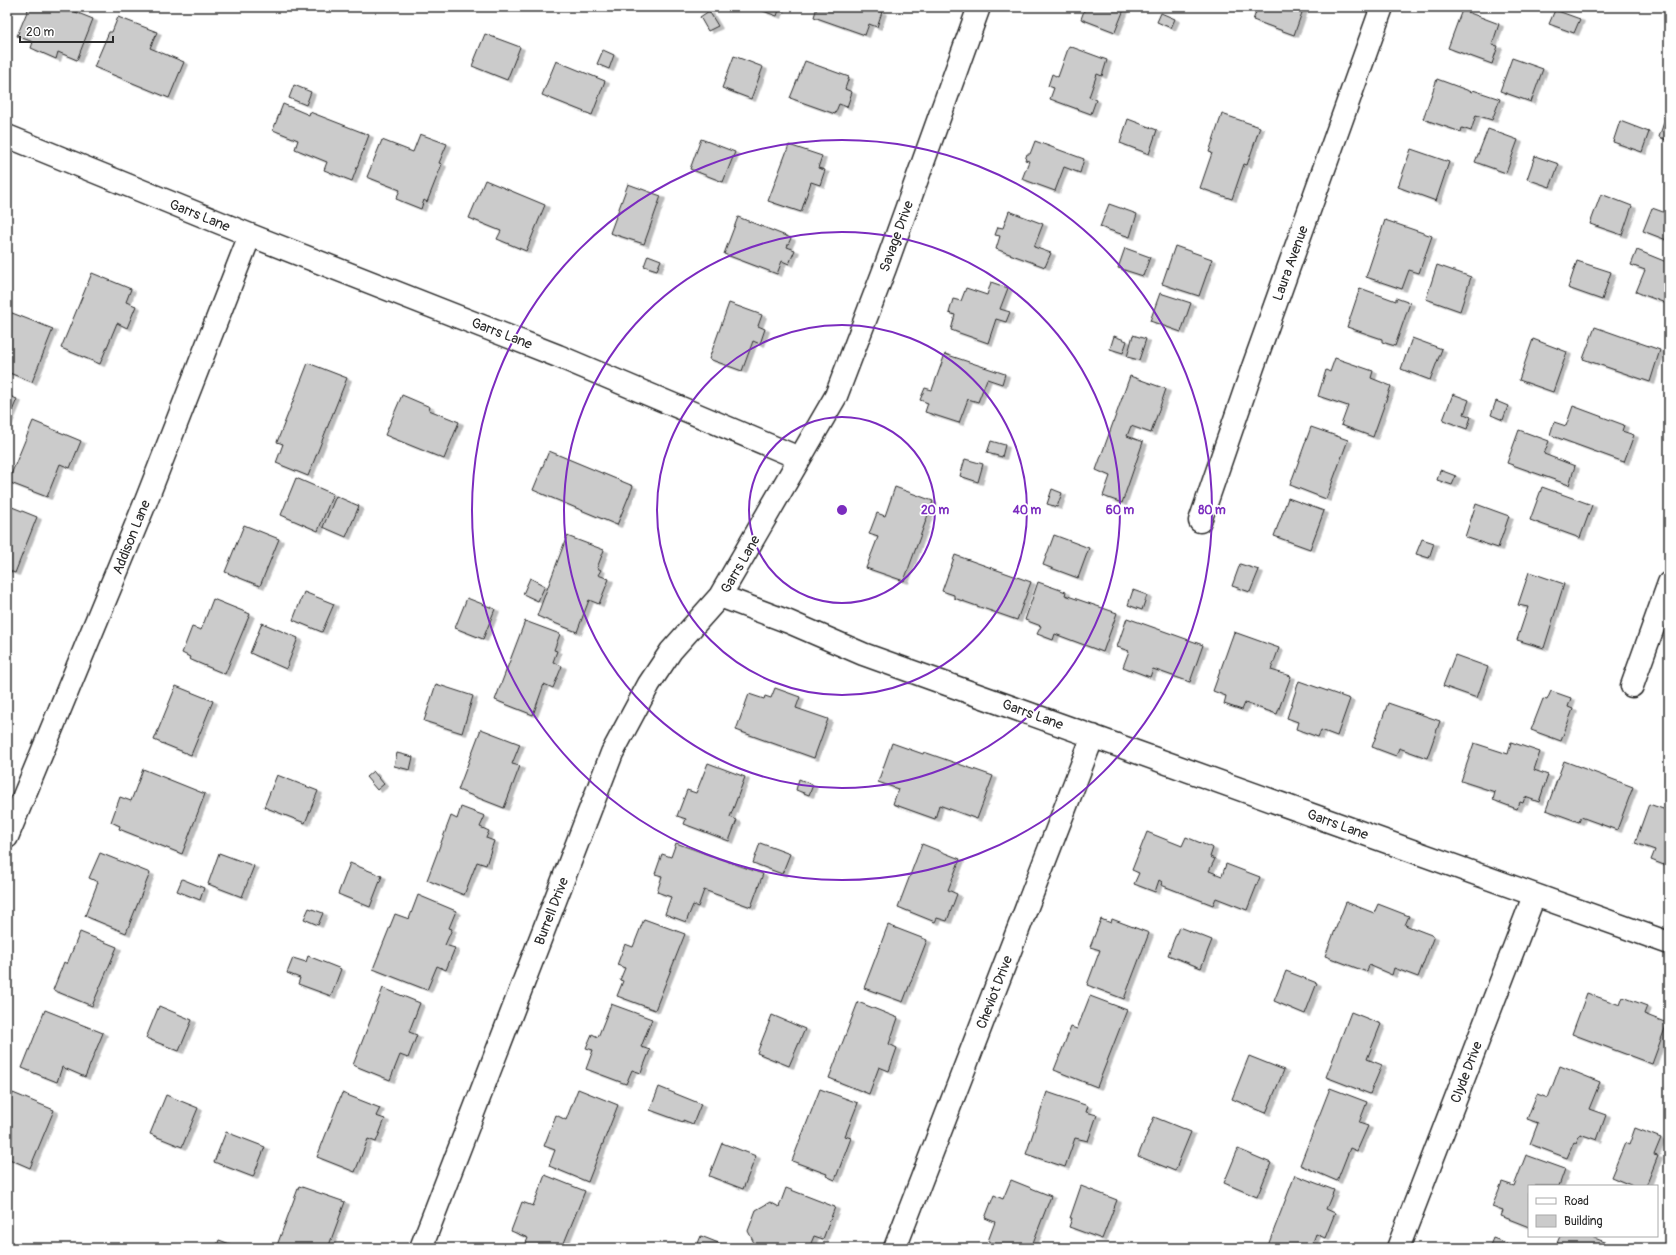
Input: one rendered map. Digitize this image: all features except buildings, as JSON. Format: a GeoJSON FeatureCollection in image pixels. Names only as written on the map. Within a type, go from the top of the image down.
{"type":"FeatureCollection","features":[{"type":"Feature","properties":{"kind":"street","name":"Savage Drive"},"geometry":{"type":"LineString","coordinates":[[799,458],[836,396],[885,268],[979,7]]}},
{"type":"Feature","properties":{"kind":"street","name":"Laura Avenue"},"geometry":{"type":"LineString","coordinates":[[1200,521],[1253,367],[1382,7]]}},
{"type":"Feature","properties":{"kind":"street","name":"Garrs Lane"},"geometry":{"type":"LineString","coordinates":[[7,136],[250,235],[558,356],[799,458],[720,596],[789,622],[863,654],[1496,880],[1534,896],[1669,943]]}},
{"type":"Feature","properties":{"kind":"street","name":"Addison Lane"},"geometry":{"type":"LineString","coordinates":[[7,837],[146,501],[250,235]]}},
{"type":"Feature","properties":{"kind":"street"},"geometry":{"type":"LineString","coordinates":[[1632,686],[1669,583]]}},
{"type":"Feature","properties":{"kind":"street","name":"Burrell Drive"},"geometry":{"type":"LineString","coordinates":[[421,1248],[612,753],[649,684],[670,652],[720,596]]}},
{"type":"Feature","properties":{"kind":"street","name":"Cheviot Drive"},"geometry":{"type":"LineString","coordinates":[[895,1248],[1093,736]]}},
{"type":"Feature","properties":{"kind":"street","name":"Clyde Drive"},"geometry":{"type":"LineString","coordinates":[[1398,1248],[1534,896]]}}]}
